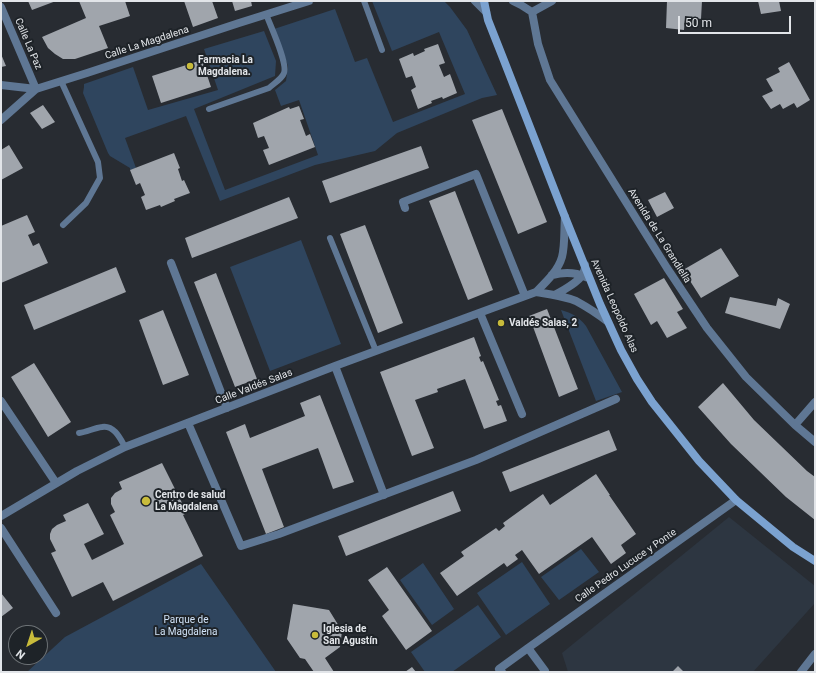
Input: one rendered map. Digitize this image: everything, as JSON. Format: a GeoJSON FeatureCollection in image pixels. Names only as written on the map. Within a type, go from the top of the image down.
{"type":"FeatureCollection","features":[{"type":"Feature","properties":{"kind":"main road","name":"Avenida Leopoldo Alas"},"geometry":{"type":"LineString","coordinates":[[484,1],[488,20],[585,265],[586,277],[621,350],[637,379],[652,402],[699,461],[736,500],[793,547],[815,561]]}},
{"type":"Feature","properties":{"kind":"street","name":"Calle La Magdalena"},"geometry":{"type":"LineString","coordinates":[[1,120],[36,89],[309,1]]}},
{"type":"Feature","properties":{"kind":"street"},"geometry":{"type":"LineString","coordinates":[[475,1],[486,12]]}},
{"type":"Feature","properties":{"kind":"street"},"geometry":{"type":"LineString","coordinates":[[513,1],[532,12],[552,1]]}},
{"type":"Feature","properties":{"kind":"street","name":"Calle La Paz"},"geometry":{"type":"LineString","coordinates":[[1,7],[36,89]]}},
{"type":"Feature","properties":{"kind":"street","name":"Avenida de La Grandiella"},"geometry":{"type":"LineString","coordinates":[[532,12],[538,44],[550,80],[667,268],[707,328],[746,377],[795,425],[815,442]]}},
{"type":"Feature","properties":{"kind":"street"},"geometry":{"type":"LineString","coordinates":[[1,85],[36,89]]}},
{"type":"Feature","properties":{"kind":"street"},"geometry":{"type":"LineString","coordinates":[[405,208],[403,202],[476,174],[524,296]]}},
{"type":"Feature","properties":{"kind":"street","name":"Calle Valdés Salas"},"geometry":{"type":"LineString","coordinates":[[536,292],[552,275],[562,258],[565,217]]}},
{"type":"Feature","properties":{"kind":"street"},"geometry":{"type":"LineString","coordinates":[[171,263],[227,408]]}},
{"type":"Feature","properties":{"kind":"street"},"geometry":{"type":"LineString","coordinates":[[552,275],[568,272],[586,277]]}},
{"type":"Feature","properties":{"kind":"street"},"geometry":{"type":"LineString","coordinates":[[554,295],[586,277]]}},
{"type":"Feature","properties":{"kind":"street","name":"Calle Valdés Salas"},"geometry":{"type":"LineString","coordinates":[[1,516],[77,471],[125,447],[335,366],[536,292],[575,301],[592,310],[608,322]]}},
{"type":"Feature","properties":{"kind":"street"},"geometry":{"type":"LineString","coordinates":[[480,313],[522,414]]}},
{"type":"Feature","properties":{"kind":"street"},"geometry":{"type":"LineString","coordinates":[[335,366],[384,495]]}},
{"type":"Feature","properties":{"kind":"street"},"geometry":{"type":"LineString","coordinates":[[188,423],[241,546],[279,534],[476,460],[616,399]]}},
{"type":"Feature","properties":{"kind":"street"},"geometry":{"type":"LineString","coordinates":[[1,401],[56,483]]}},
{"type":"Feature","properties":{"kind":"street"},"geometry":{"type":"LineString","coordinates":[[795,425],[815,402]]}},
{"type":"Feature","properties":{"kind":"street","name":"Calle Pedro Lucuce y Ponte"},"geometry":{"type":"LineString","coordinates":[[502,672],[499,669],[736,500]]}},
{"type":"Feature","properties":{"kind":"street"},"geometry":{"type":"LineString","coordinates":[[1,528],[56,613]]}},
{"type":"Feature","properties":{"kind":"street"},"geometry":{"type":"LineString","coordinates":[[528,648],[544,672]]}},
{"type":"Feature","properties":{"kind":"street"},"geometry":{"type":"LineString","coordinates":[[801,672],[815,654]]}},
{"type":"Feature","properties":{"kind":"lane"},"geometry":{"type":"LineString","coordinates":[[364,1],[382,50]]}},
{"type":"Feature","properties":{"kind":"lane"},"geometry":{"type":"LineString","coordinates":[[209,109],[269,88],[277,82],[284,73],[284,62],[266,14]]}},
{"type":"Feature","properties":{"kind":"lane"},"geometry":{"type":"LineString","coordinates":[[61,81],[98,162],[100,178],[86,203],[63,224]]}},
{"type":"Feature","properties":{"kind":"lane"},"geometry":{"type":"LineString","coordinates":[[330,238],[376,351]]}},
{"type":"Feature","properties":{"kind":"lane"},"geometry":{"type":"LineString","coordinates":[[79,433],[103,426],[115,431],[125,447]]}},
{"type":"Feature","properties":{"kind":"shaded area"},"geometry":{"type":"Polygon","coordinates":[[[729,517],[815,586],[815,603],[753,672],[568,672],[562,653],[729,517]]]}},
{"type":"Feature","properties":{"kind":"green space"},"geometry":{"type":"Polygon","coordinates":[[[372,1],[444,1],[467,30],[497,95],[482,98],[397,133],[375,151],[315,165],[220,201],[186,116],[125,138],[136,168],[130,170],[130,168],[110,156],[108,153],[83,93],[84,84],[133,67],[148,110],[218,90],[204,49],[264,31],[276,61],[275,76],[194,109],[225,190],[318,155],[299,100],[281,106],[275,90],[286,81],[288,66],[274,29],[335,9],[355,62],[367,58],[393,122],[465,94],[439,32],[392,51],[372,1]]]}},
{"type":"Feature","properties":{"kind":"green space"},"geometry":{"type":"Polygon","coordinates":[[[301,240],[341,344],[270,371],[230,267],[301,240]]]}},
{"type":"Feature","properties":{"kind":"green space"},"geometry":{"type":"Polygon","coordinates":[[[561,310],[569,312],[581,320],[586,326],[622,392],[596,401],[561,310]]]}},
{"type":"Feature","properties":{"kind":"green space"},"geometry":{"type":"Polygon","coordinates":[[[581,549],[599,572],[559,600],[541,577],[581,549]]]}},
{"type":"Feature","properties":{"kind":"green space"},"geometry":{"type":"Polygon","coordinates":[[[522,562],[550,604],[506,635],[477,593],[522,562]]]}},
{"type":"Feature","properties":{"kind":"green space"},"geometry":{"type":"Polygon","coordinates":[[[423,563],[454,609],[432,625],[400,580],[423,563]]]}},
{"type":"Feature","properties":{"kind":"green space","name":"Parque de La Magdalena"},"geometry":{"type":"Polygon","coordinates":[[[201,564],[276,672],[27,672],[35,665],[48,665],[48,653],[65,637],[201,564]]]}},
{"type":"Feature","properties":{"kind":"green space"},"geometry":{"type":"Polygon","coordinates":[[[478,605],[501,637],[452,672],[425,672],[411,652],[478,605]]]}},
{"type":"Feature","properties":{"kind":"building"},"geometry":{"type":"Polygon","coordinates":[[[28,1],[56,1],[32,10],[28,1]]]}},
{"type":"Feature","properties":{"kind":"building"},"geometry":{"type":"Polygon","coordinates":[[[79,1],[125,1],[130,16],[99,26],[108,48],[75,59],[63,59],[48,48],[42,37],[86,18],[79,1]]]}},
{"type":"Feature","properties":{"kind":"building"},"geometry":{"type":"Polygon","coordinates":[[[184,1],[212,1],[218,18],[193,27],[184,1]]]}},
{"type":"Feature","properties":{"kind":"building"},"geometry":{"type":"Polygon","coordinates":[[[232,1],[251,1],[252,6],[235,11],[232,1]]]}},
{"type":"Feature","properties":{"kind":"building"},"geometry":{"type":"Polygon","coordinates":[[[667,1],[702,1],[701,19],[685,16],[684,30],[666,28],[667,1]]]}},
{"type":"Feature","properties":{"kind":"building"},"geometry":{"type":"Polygon","coordinates":[[[758,1],[779,1],[781,11],[761,14],[758,1]]]}},
{"type":"Feature","properties":{"kind":"building"},"geometry":{"type":"Polygon","coordinates":[[[438,44],[445,63],[439,65],[444,77],[450,74],[457,93],[443,99],[442,97],[431,101],[432,103],[418,109],[411,90],[416,87],[412,76],[406,78],[399,59],[413,53],[414,56],[425,51],[424,49],[438,44]]]}},
{"type":"Feature","properties":{"kind":"building"},"geometry":{"type":"Polygon","coordinates":[[[1,54],[6,66],[1,67],[1,54]]]}},
{"type":"Feature","properties":{"kind":"building"},"geometry":{"type":"Polygon","coordinates":[[[202,60],[211,87],[161,103],[152,76],[202,60]]]}},
{"type":"Feature","properties":{"kind":"building"},"geometry":{"type":"Polygon","coordinates":[[[789,62],[810,100],[797,108],[794,103],[783,109],[780,104],[771,109],[762,96],[773,91],[766,79],[780,72],[778,68],[789,62]]]}},
{"type":"Feature","properties":{"kind":"building"},"geometry":{"type":"Polygon","coordinates":[[[43,105],[55,122],[42,129],[30,113],[43,105]]]}},
{"type":"Feature","properties":{"kind":"building"},"geometry":{"type":"Polygon","coordinates":[[[299,106],[304,119],[300,120],[306,136],[310,134],[315,147],[269,165],[263,150],[269,148],[264,136],[258,138],[253,123],[289,107],[290,109],[299,106]]]}},
{"type":"Feature","properties":{"kind":"building"},"geometry":{"type":"Polygon","coordinates":[[[502,109],[547,222],[518,234],[472,120],[502,109]]]}},
{"type":"Feature","properties":{"kind":"building"},"geometry":{"type":"Polygon","coordinates":[[[9,145],[23,168],[1,180],[1,150],[9,145]]]}},
{"type":"Feature","properties":{"kind":"building"},"geometry":{"type":"Polygon","coordinates":[[[421,146],[429,168],[330,203],[322,181],[421,146]]]}},
{"type":"Feature","properties":{"kind":"building"},"geometry":{"type":"Polygon","coordinates":[[[174,153],[180,168],[178,169],[182,181],[184,180],[190,193],[174,199],[175,201],[161,207],[160,205],[146,210],[141,197],[145,195],[140,183],[136,185],[130,170],[174,153]]]}},
{"type":"Feature","properties":{"kind":"building"},"geometry":{"type":"Polygon","coordinates":[[[455,191],[493,290],[468,300],[429,201],[455,191]]]}},
{"type":"Feature","properties":{"kind":"building"},"geometry":{"type":"Polygon","coordinates":[[[665,192],[674,208],[657,217],[648,200],[665,192]]]}},
{"type":"Feature","properties":{"kind":"building"},"geometry":{"type":"Polygon","coordinates":[[[289,197],[298,218],[192,258],[185,238],[289,197]]]}},
{"type":"Feature","properties":{"kind":"building"},"geometry":{"type":"Polygon","coordinates":[[[27,215],[35,232],[28,235],[33,246],[39,243],[48,263],[1,283],[1,226],[27,215]]]}},
{"type":"Feature","properties":{"kind":"building"},"geometry":{"type":"Polygon","coordinates":[[[365,225],[403,323],[378,333],[340,234],[365,225]]]}},
{"type":"Feature","properties":{"kind":"building"},"geometry":{"type":"Polygon","coordinates":[[[721,248],[739,276],[701,298],[683,270],[721,248]]]}},
{"type":"Feature","properties":{"kind":"building"},"geometry":{"type":"Polygon","coordinates":[[[116,267],[126,292],[34,330],[24,305],[116,267]]]}},
{"type":"Feature","properties":{"kind":"building"},"geometry":{"type":"Polygon","coordinates":[[[216,273],[257,379],[235,387],[194,282],[216,273]]]}},
{"type":"Feature","properties":{"kind":"building"},"geometry":{"type":"Polygon","coordinates":[[[664,278],[683,309],[677,312],[687,328],[667,338],[657,321],[651,325],[634,294],[664,278]]]}},
{"type":"Feature","properties":{"kind":"building"},"geometry":{"type":"Polygon","coordinates":[[[730,297],[776,306],[778,298],[790,304],[780,329],[725,313],[730,297]]]}},
{"type":"Feature","properties":{"kind":"building"},"geometry":{"type":"Polygon","coordinates":[[[547,309],[578,389],[559,397],[529,316],[547,309]]]}},
{"type":"Feature","properties":{"kind":"building"},"geometry":{"type":"Polygon","coordinates":[[[163,310],[189,375],[163,385],[139,320],[163,310]]]}},
{"type":"Feature","properties":{"kind":"building"},"geometry":{"type":"Polygon","coordinates":[[[474,337],[481,356],[479,357],[481,362],[483,361],[499,400],[496,401],[498,406],[501,405],[507,421],[484,429],[465,379],[437,389],[438,392],[415,400],[434,448],[412,456],[380,372],[474,337]]]}},
{"type":"Feature","properties":{"kind":"building"},"geometry":{"type":"Polygon","coordinates":[[[34,363],[71,422],[48,437],[11,377],[34,363]]]}},
{"type":"Feature","properties":{"kind":"building"},"geometry":{"type":"Polygon","coordinates":[[[723,383],[754,420],[815,477],[815,520],[786,497],[731,444],[698,407],[723,383]]]}},
{"type":"Feature","properties":{"kind":"building"},"geometry":{"type":"Polygon","coordinates":[[[320,395],[354,482],[333,489],[318,448],[262,469],[284,527],[266,534],[226,432],[245,424],[250,438],[305,416],[300,403],[320,395]]]}},
{"type":"Feature","properties":{"kind":"building"},"geometry":{"type":"Polygon","coordinates":[[[609,430],[617,450],[510,492],[502,472],[609,430]]]}},
{"type":"Feature","properties":{"kind":"building"},"geometry":{"type":"Polygon","coordinates":[[[162,463],[187,513],[183,515],[203,556],[113,601],[103,582],[72,597],[51,553],[56,551],[50,539],[52,529],[66,521],[63,515],[88,503],[104,534],[84,544],[92,560],[124,544],[110,515],[115,512],[111,504],[111,498],[115,493],[122,489],[119,482],[162,463]]]}},
{"type":"Feature","properties":{"kind":"building"},"geometry":{"type":"Polygon","coordinates":[[[596,474],[636,534],[621,545],[626,553],[611,564],[592,537],[539,574],[522,550],[515,555],[518,559],[507,567],[504,563],[457,596],[440,573],[464,556],[461,552],[496,528],[499,531],[505,526],[503,523],[543,494],[550,505],[596,474]]]}},
{"type":"Feature","properties":{"kind":"building"},"geometry":{"type":"Polygon","coordinates":[[[453,491],[461,511],[346,556],[338,536],[453,491]]]}},
{"type":"Feature","properties":{"kind":"building"},"geometry":{"type":"Polygon","coordinates":[[[387,567],[432,631],[406,650],[382,616],[389,610],[368,580],[387,567]]]}},
{"type":"Feature","properties":{"kind":"building"},"geometry":{"type":"Polygon","coordinates":[[[1,593],[13,608],[1,617],[1,593]]]}},
{"type":"Feature","properties":{"kind":"building","name":"Iglesia de San Agustín"},"geometry":{"type":"Polygon","coordinates":[[[293,604],[329,610],[342,631],[340,647],[325,658],[334,672],[314,672],[305,659],[300,658],[287,639],[293,604]]]}},
{"type":"Feature","properties":{"kind":"building"},"geometry":{"type":"Polygon","coordinates":[[[678,666],[684,672],[672,672],[678,666]]]}},
{"type":"Feature","properties":{"kind":"building"},"geometry":{"type":"Polygon","coordinates":[[[412,667],[416,672],[405,672],[412,667]]]}},
{"type":"Feature","properties":{"kind":"place","name":"Farmacia La Magdalena."},"geometry":{"type":"Point","coordinates":[190,66]}},
{"type":"Feature","properties":{"kind":"place","name":"Valdés Salas, 2"},"geometry":{"type":"Point","coordinates":[501,323]}},
{"type":"Feature","properties":{"kind":"place","name":"Centro de salud La Magdalena"},"geometry":{"type":"Point","coordinates":[146,501]}},
{"type":"Feature","properties":{"kind":"place","name":"Iglesia de San Agustín"},"geometry":{"type":"Point","coordinates":[315,635]}}]}
